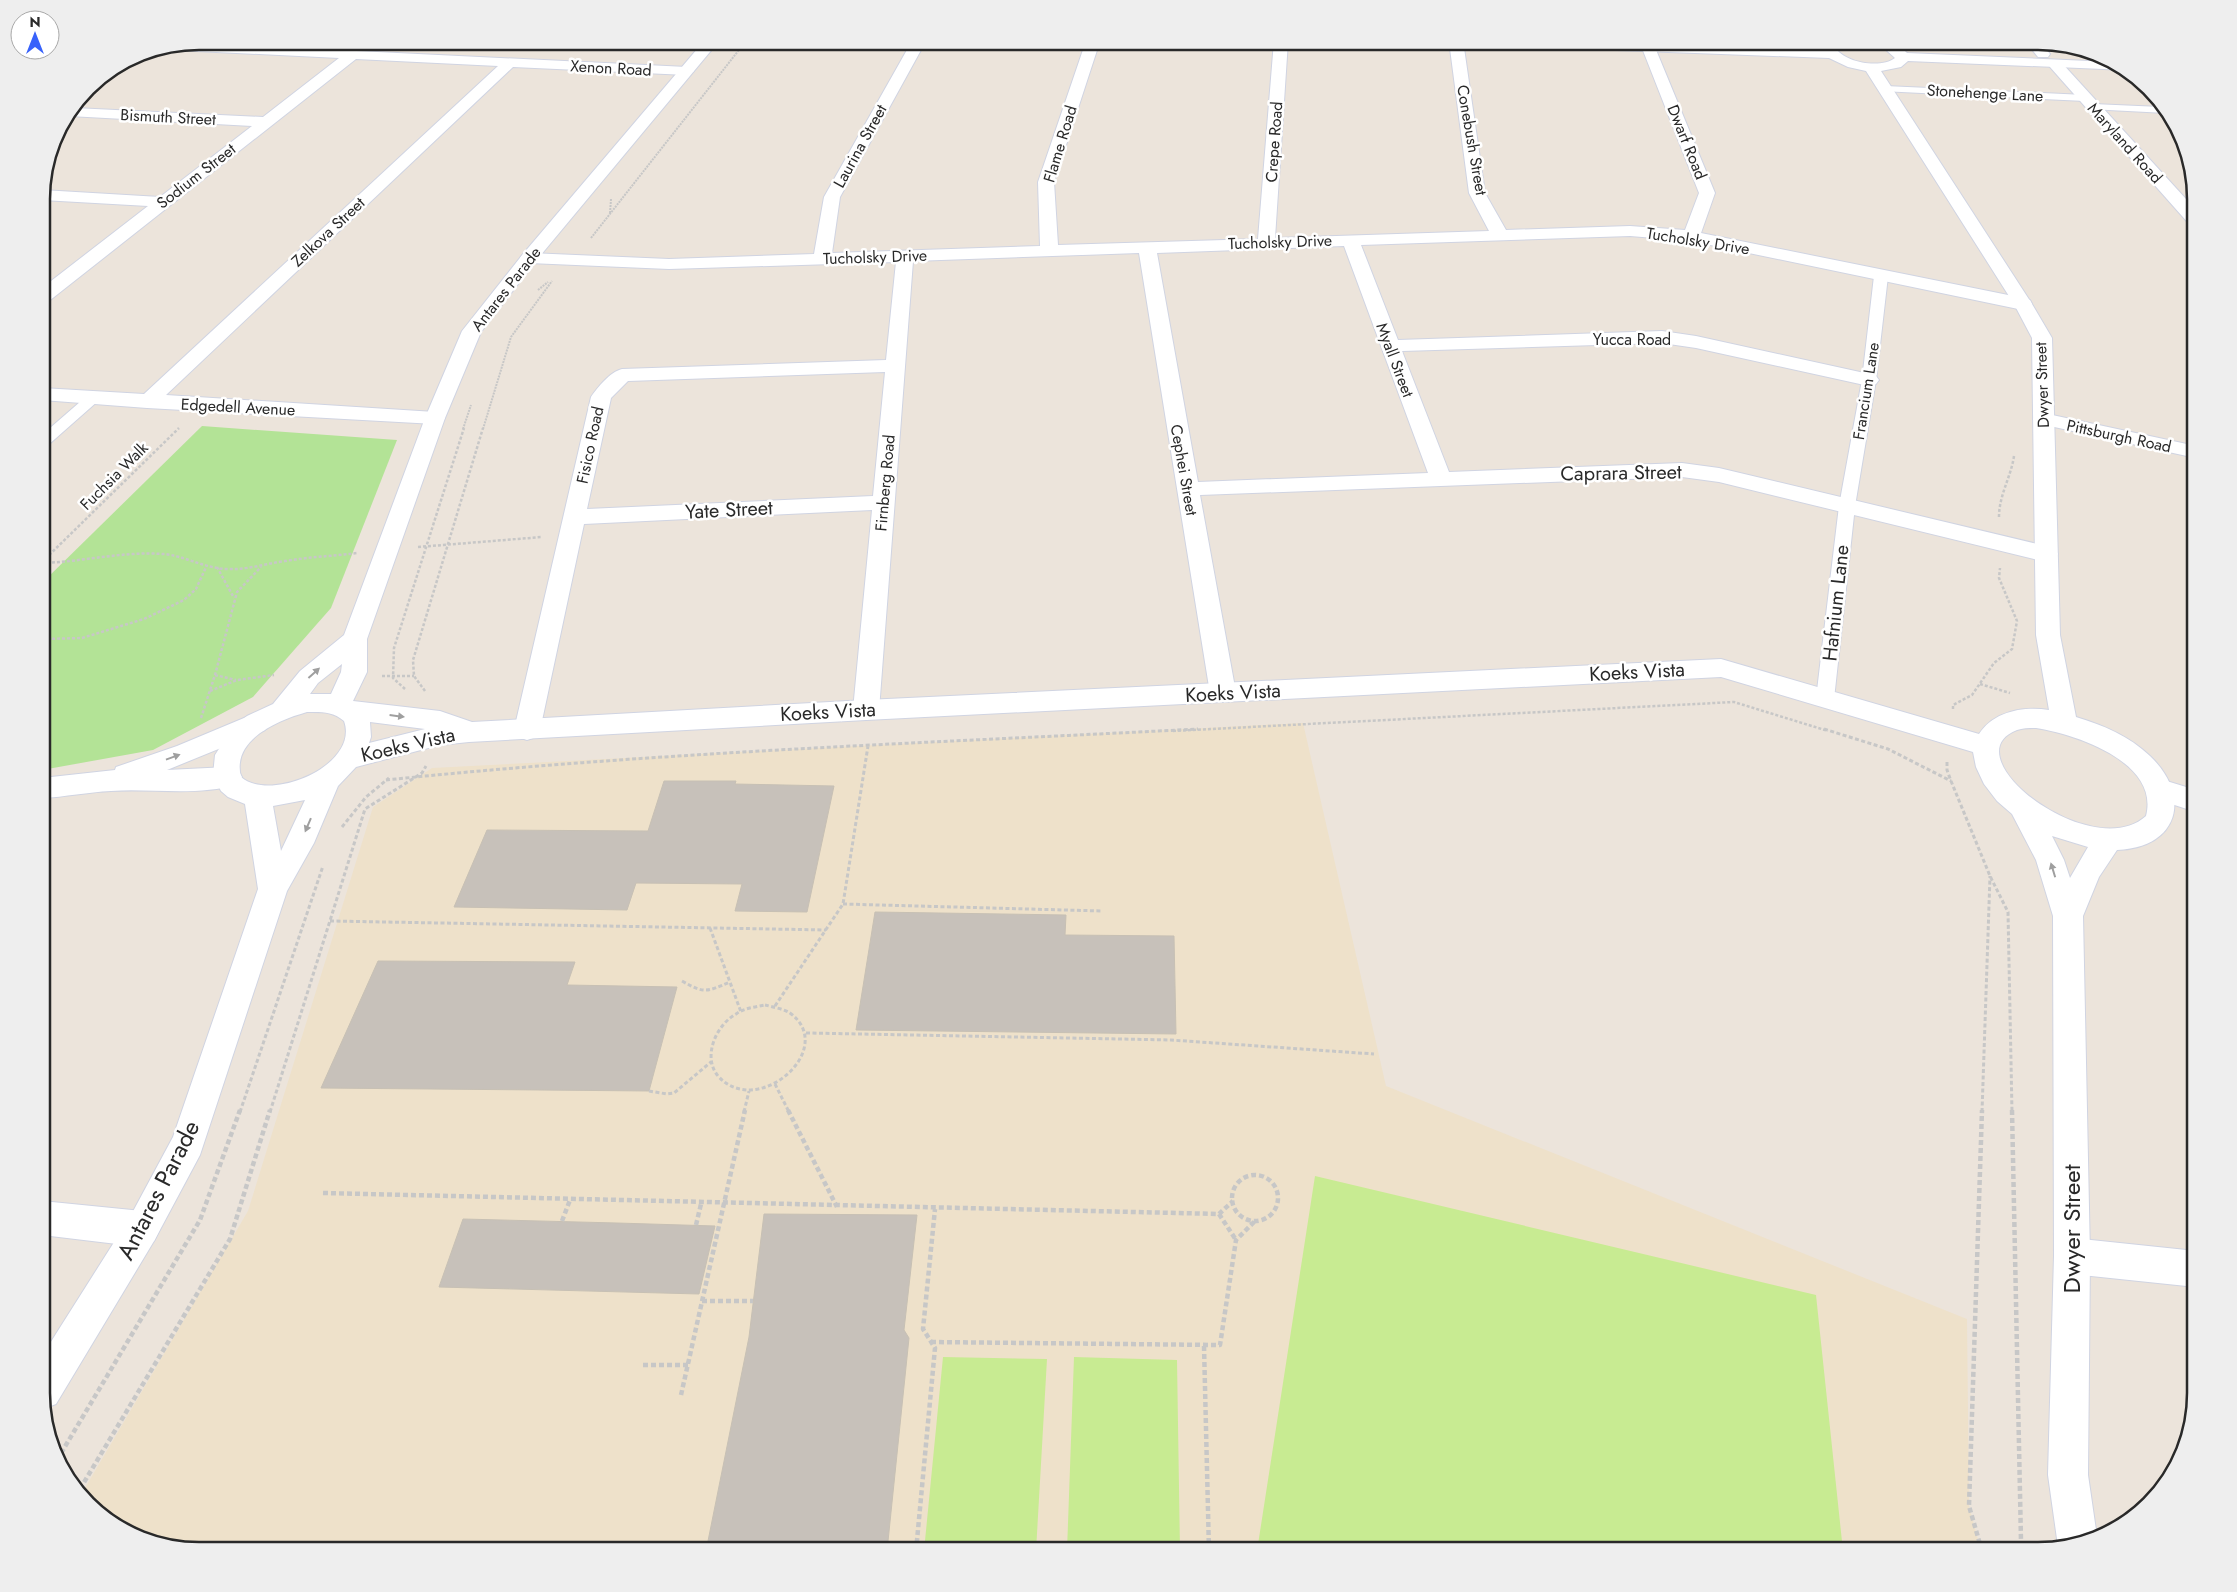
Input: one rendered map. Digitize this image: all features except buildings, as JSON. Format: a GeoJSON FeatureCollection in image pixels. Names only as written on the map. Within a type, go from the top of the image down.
{"type":"FeatureCollection","features":[{"type":"Feature","properties":{"kind":"street","name":"Xenon Road"},"geometry":{"type":"LineString","coordinates":[[254,50],[687,71]]}},
{"type":"Feature","properties":{"kind":"street","name":"Antares Parade"},"geometry":{"type":"LineString","coordinates":[[343,708],[354,672],[355,639],[435,418],[472,331],[529,258],[704,50]]}},
{"type":"Feature","properties":{"kind":"street","name":"Laurina Street"},"geometry":{"type":"LineString","coordinates":[[822,258],[832,197],[914,50]]}},
{"type":"Feature","properties":{"kind":"street","name":"Flame Road"},"geometry":{"type":"LineString","coordinates":[[1049,250],[1046,182],[1090,50]]}},
{"type":"Feature","properties":{"kind":"street","name":"Crepe Road"},"geometry":{"type":"LineString","coordinates":[[1266,243],[1280,50]]}},
{"type":"Feature","properties":{"kind":"street","name":"Conebush Street"},"geometry":{"type":"LineString","coordinates":[[1458,50],[1477,193],[1499,234]]}},
{"type":"Feature","properties":{"kind":"street","name":"Dwarf Road"},"geometry":{"type":"LineString","coordinates":[[1650,50],[1707,193],[1691,236]]}},
{"type":"Feature","properties":{"kind":"street"},"geometry":{"type":"LineString","coordinates":[[1835,50],[1847,62],[1871,67],[1893,66],[1900,63],[1903,58]]}},
{"type":"Feature","properties":{"kind":"street"},"geometry":{"type":"LineString","coordinates":[[1897,50],[1903,58]]}},
{"type":"Feature","properties":{"kind":"street"},"geometry":{"type":"LineString","coordinates":[[1942,50],[2077,56]]}},
{"type":"Feature","properties":{"kind":"street"},"geometry":{"type":"LineString","coordinates":[[2040,50],[2043,54]]}},
{"type":"Feature","properties":{"kind":"street","name":"Sodium Street"},"geometry":{"type":"LineString","coordinates":[[50,291],[352,55]]}},
{"type":"Feature","properties":{"kind":"street"},"geometry":{"type":"LineString","coordinates":[[1903,58],[2108,67]]}},
{"type":"Feature","properties":{"kind":"street","name":"Zelkova Street"},"geometry":{"type":"LineString","coordinates":[[147,402],[509,63]]}},
{"type":"Feature","properties":{"kind":"street","name":"Maryland Road"},"geometry":{"type":"LineString","coordinates":[[2055,64],[2187,210]]}},
{"type":"Feature","properties":{"kind":"street","name":"Dwyer Street"},"geometry":{"type":"LineString","coordinates":[[1871,67],[2023,304],[2042,338],[2048,635],[2064,721]]}},
{"type":"Feature","properties":{"kind":"street","name":"Bismuth Street"},"geometry":{"type":"LineString","coordinates":[[78,112],[265,122]]}},
{"type":"Feature","properties":{"kind":"street"},"geometry":{"type":"LineString","coordinates":[[50,195],[163,202]]}},
{"type":"Feature","properties":{"kind":"street","name":"Tucholsky Drive"},"geometry":{"type":"LineString","coordinates":[[529,258],[669,264],[1630,231],[1691,236],[2023,304]]}},
{"type":"Feature","properties":{"kind":"street","name":"Myall Street"},"geometry":{"type":"LineString","coordinates":[[1350,240],[1441,479]]}},
{"type":"Feature","properties":{"kind":"street","name":"Cephei Street"},"geometry":{"type":"LineString","coordinates":[[1147,247],[1223,693]]}},
{"type":"Feature","properties":{"kind":"street","name":"Firnberg Road"},"geometry":{"type":"LineString","coordinates":[[866,710],[905,256]]}},
{"type":"Feature","properties":{"kind":"street","name":"Yucca Road"},"geometry":{"type":"LineString","coordinates":[[1390,346],[1662,337],[1696,342],[1869,380]]}},
{"type":"Feature","properties":{"kind":"street","name":"Fisico Road"},"geometry":{"type":"LineString","coordinates":[[527,730],[600,397],[622,375],[895,366]]}},
{"type":"Feature","properties":{"kind":"street","name":"Edgedell Avenue"},"geometry":{"type":"LineString","coordinates":[[50,395],[435,418]]}},
{"type":"Feature","properties":{"kind":"street","name":"Pittsburgh Road"},"geometry":{"type":"LineString","coordinates":[[2043,419],[2187,450]]}},
{"type":"Feature","properties":{"kind":"street","name":"Caprara Street"},"geometry":{"type":"LineString","coordinates":[[1187,489],[1682,470],[1719,475],[2046,554]]}},
{"type":"Feature","properties":{"kind":"street","name":"Yate Street"},"geometry":{"type":"LineString","coordinates":[[572,526],[883,502]]}},
{"type":"Feature","properties":{"kind":"street","name":"Antares Parade"},"geometry":{"type":"LineString","coordinates":[[282,710],[309,677],[355,639]]}},
{"type":"Feature","properties":{"kind":"street","name":"Koeks Vista"},"geometry":{"type":"LineString","coordinates":[[343,708],[355,717],[360,733],[353,752],[327,780],[295,792],[275,796],[257,796],[240,791],[230,782],[224,768],[229,751],[242,734],[256,723],[282,710],[307,703],[330,703],[343,708],[469,732],[866,710],[1721,668],[1986,746]]}},
{"type":"Feature","properties":{"kind":"street"},"geometry":{"type":"LineString","coordinates":[[2036,718],[2064,721],[2090,730],[2116,743],[2137,760],[2153,778],[2160,790],[2161,815],[2151,828],[2133,837],[2109,839],[2082,835],[2050,824],[2022,807],[2000,786],[1988,766],[1986,746],[1994,731],[2012,721],[2036,718]]}},
{"type":"Feature","properties":{"kind":"street"},"geometry":{"type":"LineString","coordinates":[[110,780],[186,753],[256,723]]}},
{"type":"Feature","properties":{"kind":"street","name":"Koeks Vista"},"geometry":{"type":"LineString","coordinates":[[347,759],[440,728]]}},
{"type":"Feature","properties":{"kind":"street"},"geometry":{"type":"LineString","coordinates":[[50,787],[110,780],[181,781],[228,777]]}},
{"type":"Feature","properties":{"kind":"street","name":"Antares Parade"},"geometry":{"type":"LineString","coordinates":[[50,1377],[142,1229],[188,1144],[273,889],[300,844],[327,780]]}},
{"type":"Feature","properties":{"kind":"street"},"geometry":{"type":"LineString","coordinates":[[2160,790],[2187,798]]}},
{"type":"Feature","properties":{"kind":"street","name":"Antares Parade"},"geometry":{"type":"LineString","coordinates":[[257,796],[273,889]]}},
{"type":"Feature","properties":{"kind":"street","name":"Dwyer Street"},"geometry":{"type":"LineString","coordinates":[[2022,807],[2050,860],[2068,916],[2072,1256],[2068,1475],[2076,1537]]}},
{"type":"Feature","properties":{"kind":"street","name":"Dwyer Street"},"geometry":{"type":"LineString","coordinates":[[2068,916],[2087,872],[2109,839]]}},
{"type":"Feature","properties":{"kind":"street"},"geometry":{"type":"LineString","coordinates":[[50,1219],[142,1229]]}},
{"type":"Feature","properties":{"kind":"street"},"geometry":{"type":"LineString","coordinates":[[2072,1256],[2187,1268]]}},
{"type":"Feature","properties":{"kind":"lane","name":"Stonehenge Lane"},"geometry":{"type":"LineString","coordinates":[[1884,89],[2089,102],[2157,109]]}},
{"type":"Feature","properties":{"kind":"lane","name":"Francium Lane"},"geometry":{"type":"LineString","coordinates":[[1847,506],[1869,380],[1881,276]]}},
{"type":"Feature","properties":{"kind":"lane"},"geometry":{"type":"LineString","coordinates":[[50,436],[93,398]]}},
{"type":"Feature","properties":{"kind":"lane","name":"Hafnium Lane"},"geometry":{"type":"LineString","coordinates":[[1825,699],[1847,506]]}},
{"type":"Feature","properties":{"kind":"path"},"geometry":{"type":"LineString","coordinates":[[610,214],[739,50]]}},
{"type":"Feature","properties":{"kind":"path"},"geometry":{"type":"LineString","coordinates":[[82,1485],[230,1239],[365,809],[422,773],[440,728],[440,710],[414,676],[412,660],[511,337],[555,277]]}},
{"type":"Feature","properties":{"kind":"path","name":"Fuchsia Walk"},"geometry":{"type":"LineString","coordinates":[[50,555],[202,405]]}},
{"type":"Feature","properties":{"kind":"path"},"geometry":{"type":"LineString","coordinates":[[1994,664],[2012,649],[2017,621],[1999,578],[2002,543],[1998,506],[2014,466],[2014,447]]}},
{"type":"Feature","properties":{"kind":"path"},"geometry":{"type":"LineString","coordinates":[[50,563],[133,554],[165,554],[207,566],[225,568],[262,566],[283,561],[389,549],[448,545],[572,526]]}},
{"type":"Feature","properties":{"kind":"path"},"geometry":{"type":"LineString","coordinates":[[50,639],[82,638],[144,619],[184,600],[196,589],[207,566]]}},
{"type":"Feature","properties":{"kind":"path"},"geometry":{"type":"LineString","coordinates":[[186,753],[194,739],[210,691],[237,592],[262,566]]}},
{"type":"Feature","properties":{"kind":"path"},"geometry":{"type":"LineString","coordinates":[[216,567],[235,598]]}},
{"type":"Feature","properties":{"kind":"path"},"geometry":{"type":"LineString","coordinates":[[210,691],[237,680],[215,675]]}},
{"type":"Feature","properties":{"kind":"path"},"geometry":{"type":"LineString","coordinates":[[393,678],[414,676]]}},
{"type":"Feature","properties":{"kind":"path"},"geometry":{"type":"LineString","coordinates":[[386,780],[659,757],[1734,702],[1888,749],[1951,781]]}},
{"type":"Feature","properties":{"kind":"path"},"geometry":{"type":"LineString","coordinates":[[775,1006],[843,904],[868,746]]}},
{"type":"Feature","properties":{"kind":"path"},"geometry":{"type":"LineString","coordinates":[[1980,1542],[1970,1506],[1990,876],[2008,912],[2021,1542]]}},
{"type":"Feature","properties":{"kind":"path"},"geometry":{"type":"LineString","coordinates":[[843,904],[1102,911]]}},
{"type":"Feature","properties":{"kind":"path"},"geometry":{"type":"LineString","coordinates":[[330,921],[826,930]]}},
{"type":"Feature","properties":{"kind":"path"},"geometry":{"type":"LineString","coordinates":[[710,928],[741,1012]]}},
{"type":"Feature","properties":{"kind":"path"},"geometry":{"type":"LineString","coordinates":[[682,981],[700,991],[713,989],[730,982]]}},
{"type":"Feature","properties":{"kind":"path"},"geometry":{"type":"LineString","coordinates":[[764,1005],[775,1006],[791,1012],[801,1021],[806,1033],[806,1046],[801,1060],[792,1072],[764,1089],[749,1091],[733,1088],[720,1080],[711,1062],[712,1040],[721,1026],[733,1015],[741,1012],[748,1008],[764,1005]]}},
{"type":"Feature","properties":{"kind":"path"},"geometry":{"type":"LineString","coordinates":[[806,1033],[1171,1040],[1374,1054]]}},
{"type":"Feature","properties":{"kind":"path"},"geometry":{"type":"LineString","coordinates":[[649,1091],[669,1094],[676,1092],[701,1067],[711,1062]]}},
{"type":"Feature","properties":{"kind":"path"},"geometry":{"type":"LineString","coordinates":[[775,1084],[837,1207]]}},
{"type":"Feature","properties":{"kind":"path"},"geometry":{"type":"LineString","coordinates":[[681,1395],[749,1091]]}},
{"type":"Feature","properties":{"kind":"path"},"geometry":{"type":"LineString","coordinates":[[1246,1176],[1260,1176],[1273,1184],[1279,1197],[1275,1211],[1264,1219],[1256,1220],[1241,1214],[1233,1201],[1235,1186],[1246,1176]]}},
{"type":"Feature","properties":{"kind":"path"},"geometry":{"type":"LineString","coordinates":[[323,1193],[837,1207],[1219,1214],[1233,1201]]}},
{"type":"Feature","properties":{"kind":"path"},"geometry":{"type":"LineString","coordinates":[[562,1222],[570,1200]]}},
{"type":"Feature","properties":{"kind":"path"},"geometry":{"type":"LineString","coordinates":[[696,1225],[701,1203]]}},
{"type":"Feature","properties":{"kind":"path"},"geometry":{"type":"LineString","coordinates":[[917,1542],[935,1348],[923,1329],[935,1209]]}},
{"type":"Feature","properties":{"kind":"path"},"geometry":{"type":"LineString","coordinates":[[1219,1214],[1236,1240]]}},
{"type":"Feature","properties":{"kind":"path"},"geometry":{"type":"LineString","coordinates":[[931,1342],[1220,1345],[1236,1240],[1256,1220]]}},
{"type":"Feature","properties":{"kind":"path"},"geometry":{"type":"LineString","coordinates":[[702,1301],[753,1301]]}},
{"type":"Feature","properties":{"kind":"path"},"geometry":{"type":"LineString","coordinates":[[1204,1346],[1209,1542]]}},
{"type":"Feature","properties":{"kind":"path"},"geometry":{"type":"LineString","coordinates":[[643,1365],[688,1365]]}},
{"type":"Feature","properties":{"kind":"shaded area"},"geometry":{"type":"Polygon","coordinates":[[[1303,723],[1386,1086],[1967,1319],[1969,1506],[1979,1542],[189,1542],[151,1534],[133,1527],[108,1511],[85,1488],[248,1211],[373,807],[432,768],[1303,723]]]}},
{"type":"Feature","properties":{"kind":"green space"},"geometry":{"type":"Polygon","coordinates":[[[202,426],[397,440],[331,608],[253,697],[153,750],[50,769],[50,575],[202,426]]]}},
{"type":"Feature","properties":{"kind":"green space"},"geometry":{"type":"Polygon","coordinates":[[[1315,1176],[1816,1295],[1842,1542],[1258,1542],[1315,1176]]]}},
{"type":"Feature","properties":{"kind":"green space"},"geometry":{"type":"Polygon","coordinates":[[[943,1357],[1047,1359],[1037,1542],[925,1542],[943,1357]]]}},
{"type":"Feature","properties":{"kind":"green space"},"geometry":{"type":"Polygon","coordinates":[[[1074,1357],[1177,1360],[1180,1542],[1067,1542],[1074,1357]]]}}]}
